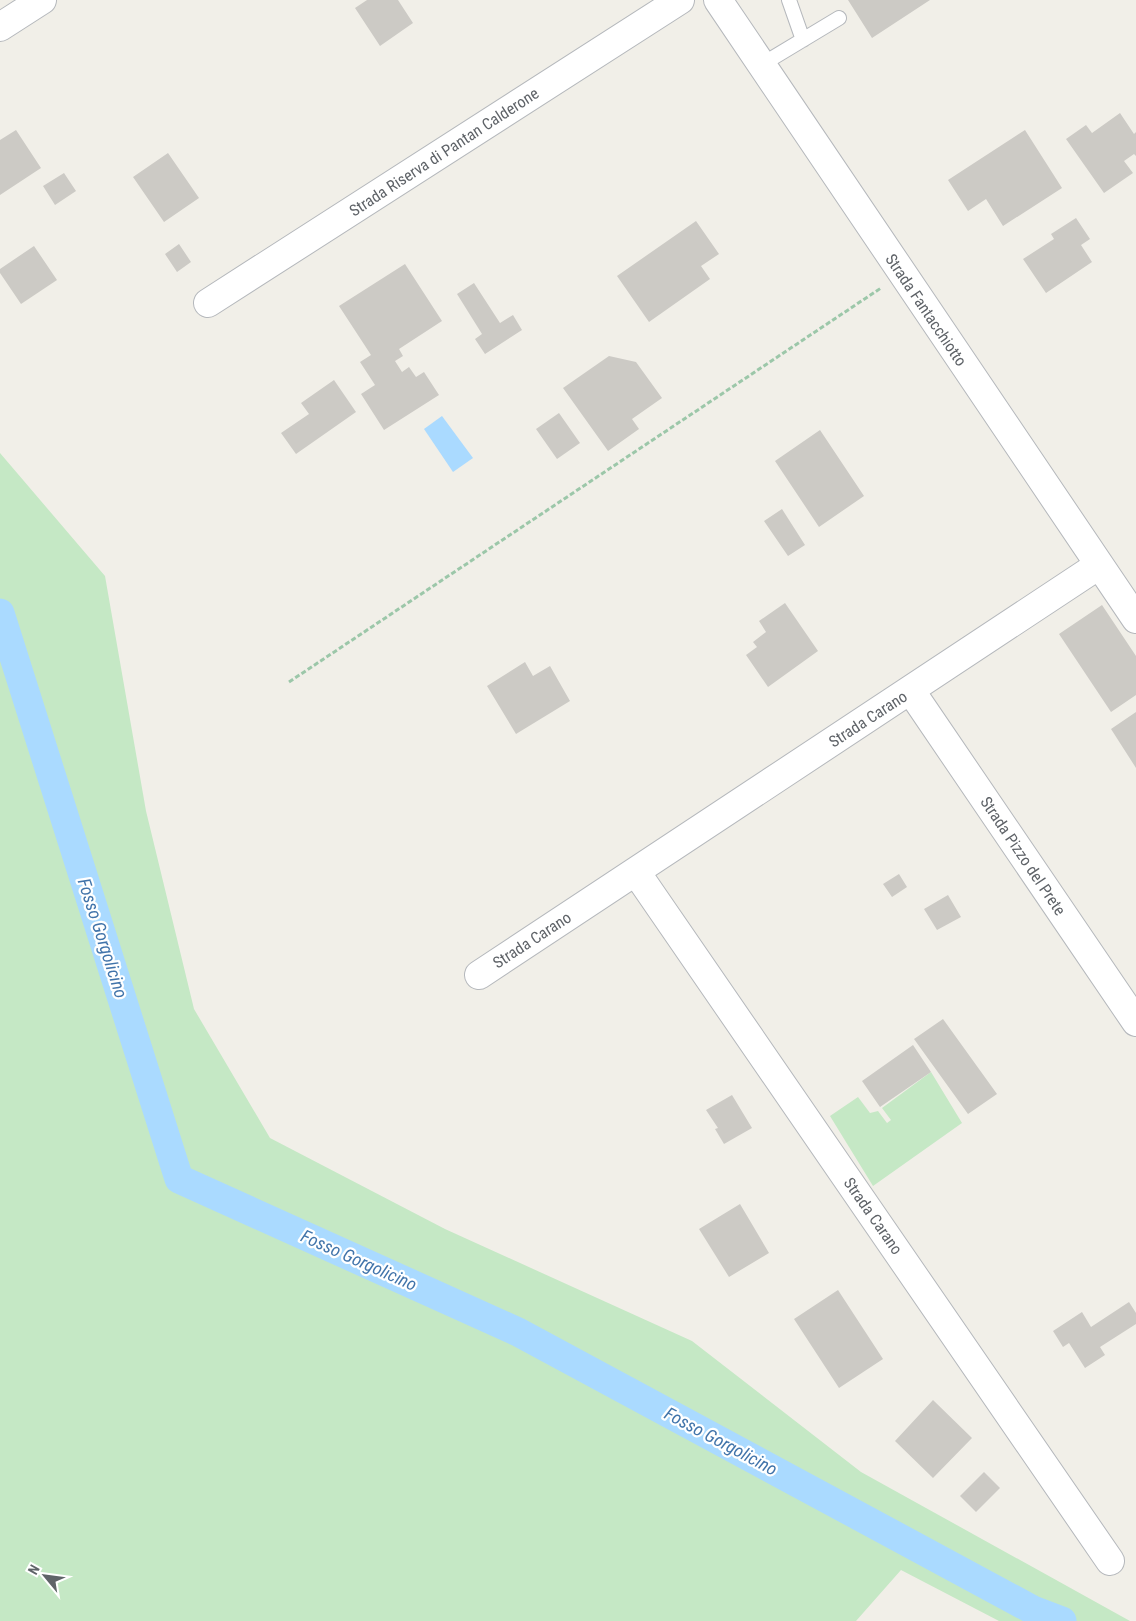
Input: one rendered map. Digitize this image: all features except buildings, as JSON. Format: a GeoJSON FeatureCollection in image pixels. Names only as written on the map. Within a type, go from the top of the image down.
{"type":"FeatureCollection","features":[{"type":"Feature","properties":{"kind":"street"},"geometry":{"type":"LineString","coordinates":[[0,27],[42,0]]}},
{"type":"Feature","properties":{"kind":"street","name":"Strada Riserva di Pantan Calderone"},"geometry":{"type":"LineString","coordinates":[[208,303],[680,0]]}},
{"type":"Feature","properties":{"kind":"street","name":"Strada Fantacchiotto"},"geometry":{"type":"LineString","coordinates":[[718,0],[1136,619]]}},
{"type":"Feature","properties":{"kind":"street","name":"Strada Carano"},"geometry":{"type":"LineString","coordinates":[[479,975],[1100,566]]}},
{"type":"Feature","properties":{"kind":"street","name":"Strada Pizzo del Prete"},"geometry":{"type":"LineString","coordinates":[[911,691],[1136,1022]]}},
{"type":"Feature","properties":{"kind":"street","name":"Strada Carano"},"geometry":{"type":"LineString","coordinates":[[636,872],[1110,1561]]}},
{"type":"Feature","properties":{"kind":"lane"},"geometry":{"type":"LineString","coordinates":[[789,0],[803,40]]}},
{"type":"Feature","properties":{"kind":"lane"},"geometry":{"type":"LineString","coordinates":[[761,65],[839,18]]}},
{"type":"Feature","properties":{"kind":"path"},"geometry":{"type":"LineString","coordinates":[[289,682],[902,274]]}},
{"type":"Feature","properties":{"kind":"green space"},"geometry":{"type":"Polygon","coordinates":[[[0,453],[105,576],[146,811],[194,1009],[270,1138],[445,1229],[692,1341],[861,1472],[1130,1621],[999,1621],[901,1570],[856,1621],[0,1621],[0,453]]]}},
{"type":"Feature","properties":{"kind":"green space"},"geometry":{"type":"Polygon","coordinates":[[[931,1072],[962,1123],[873,1186],[830,1116],[858,1097],[870,1113],[878,1111],[887,1123],[891,1120],[882,1108],[931,1072]]]}},
{"type":"Feature","properties":{"kind":"water"},"geometry":{"type":"Polygon","coordinates":[[[442,416],[473,458],[453,472],[424,429],[442,416]]]}},
{"type":"Feature","properties":{"kind":"waterway","name":"Fosso Gorgolicino"},"geometry":{"type":"LineString","coordinates":[[0,613],[179,1179],[518,1332],[1033,1610],[1062,1621]]}}]}
